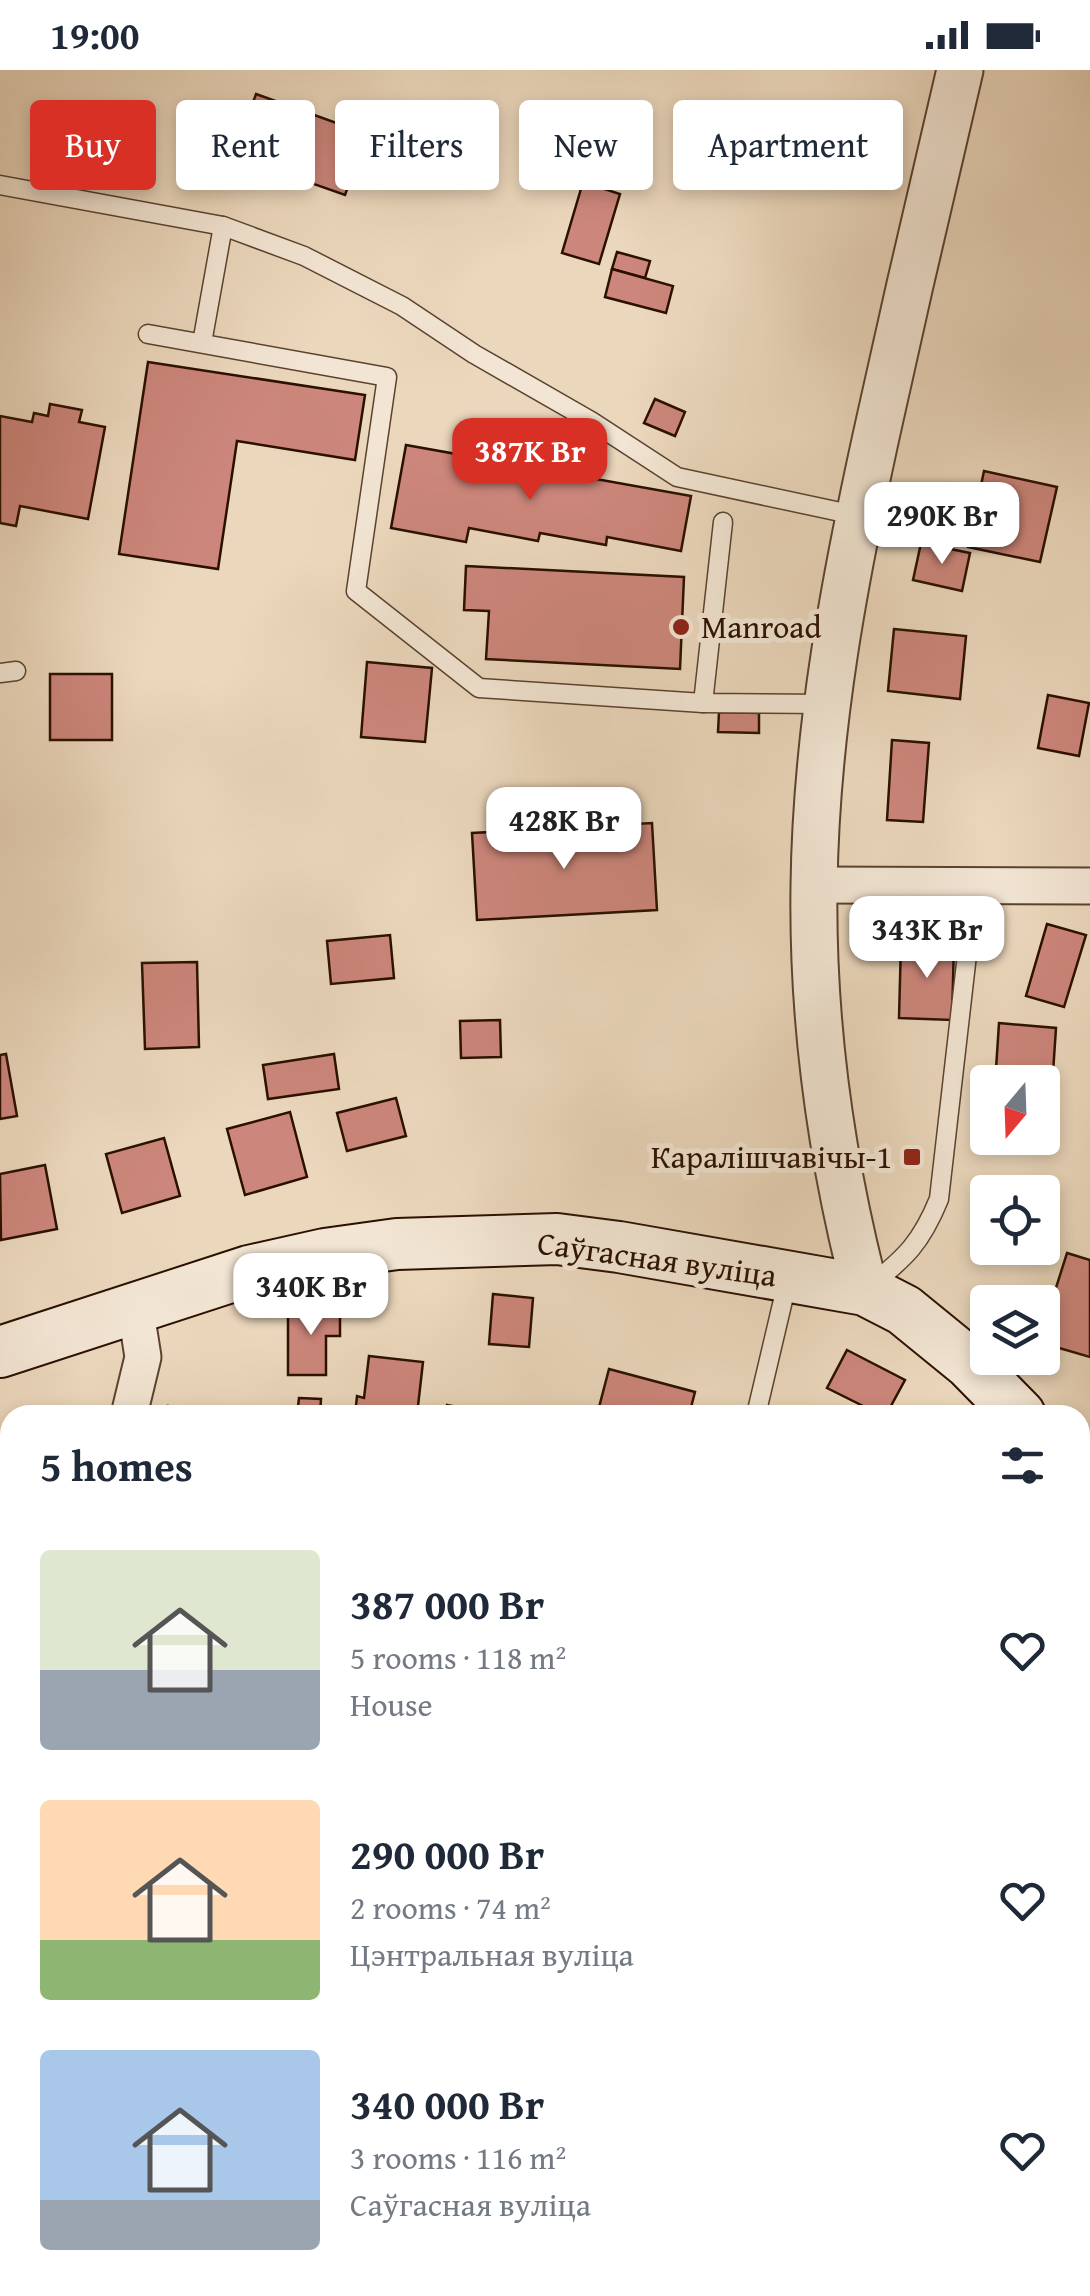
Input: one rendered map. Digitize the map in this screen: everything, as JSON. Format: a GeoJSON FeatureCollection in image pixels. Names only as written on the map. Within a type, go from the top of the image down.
{"type":"FeatureCollection","features":[{"type":"Feature","properties":{"kind":"main road","name":"Саўгасная вуліца"},"geometry":{"type":"LineString","coordinates":[[0,1352],[248,1271],[325,1254],[397,1244],[557,1239],[618,1246],[865,1290],[904,1310],[969,1364],[1010,1405]]}},
{"type":"Feature","properties":{"kind":"street"},"geometry":{"type":"LineString","coordinates":[[865,1290],[844,1208],[826,1097],[816,977],[814,886],[828,704],[838,622],[858,516],[960,70]]}},
{"type":"Feature","properties":{"kind":"street"},"geometry":{"type":"LineString","coordinates":[[814,886],[1090,886]]}},
{"type":"Feature","properties":{"kind":"street"},"geometry":{"type":"LineString","coordinates":[[131,1405],[143,1357],[135,1306]]}},
{"type":"Feature","properties":{"kind":"lane"},"geometry":{"type":"LineString","coordinates":[[0,185],[223,226],[304,256],[402,306],[678,477],[858,516]]}},
{"type":"Feature","properties":{"kind":"lane"},"geometry":{"type":"LineString","coordinates":[[202,343],[223,226]]}},
{"type":"Feature","properties":{"kind":"lane"},"geometry":{"type":"LineString","coordinates":[[148,334],[386,378],[356,590],[479,688],[703,702],[828,704]]}},
{"type":"Feature","properties":{"kind":"lane"},"geometry":{"type":"LineString","coordinates":[[703,702],[723,522]]}},
{"type":"Feature","properties":{"kind":"lane"},"geometry":{"type":"LineString","coordinates":[[865,1290],[909,1255],[939,1199],[975,886]]}},
{"type":"Feature","properties":{"kind":"lane"},"geometry":{"type":"LineString","coordinates":[[758,1405],[788,1278]]}},
{"type":"Feature","properties":{"kind":"building"},"geometry":{"type":"Polygon","coordinates":[[[315,115],[335,122],[335,190],[347,190],[345,195],[315,184],[315,115]]]}},
{"type":"Feature","properties":{"kind":"building"},"geometry":{"type":"Polygon","coordinates":[[[581,190],[620,194],[599,264],[562,253],[581,190]]]}},
{"type":"Feature","properties":{"kind":"building"},"geometry":{"type":"Polygon","coordinates":[[[617,252],[650,261],[645,278],[612,269],[617,252]]]}},
{"type":"Feature","properties":{"kind":"building"},"geometry":{"type":"Polygon","coordinates":[[[612,269],[673,286],[666,313],[605,297],[612,269]]]}},
{"type":"Feature","properties":{"kind":"building"},"geometry":{"type":"Polygon","coordinates":[[[148,362],[365,395],[355,460],[237,441],[218,569],[119,554],[148,362]]]}},
{"type":"Feature","properties":{"kind":"building"},"geometry":{"type":"Polygon","coordinates":[[[655,399],[685,412],[675,436],[644,423],[655,399]]]}},
{"type":"Feature","properties":{"kind":"building"},"geometry":{"type":"Polygon","coordinates":[[[50,404],[82,410],[79,422],[105,427],[88,519],[20,506],[16,526],[0,523],[0,416],[32,422],[34,413],[48,416],[50,404]]]}},
{"type":"Feature","properties":{"kind":"building"},"geometry":{"type":"Polygon","coordinates":[[[406,445],[691,496],[681,551],[607,537],[606,545],[540,533],[538,541],[469,528],[466,542],[391,528],[406,445]]]}},
{"type":"Feature","properties":{"kind":"building"},"geometry":{"type":"Polygon","coordinates":[[[984,471],[1057,487],[1040,562],[968,547],[984,471]]]}},
{"type":"Feature","properties":{"kind":"building"},"geometry":{"type":"Polygon","coordinates":[[[921,543],[970,553],[962,591],[913,580],[921,543]]]}},
{"type":"Feature","properties":{"kind":"building"},"geometry":{"type":"Polygon","coordinates":[[[466,566],[684,577],[680,669],[486,659],[489,611],[464,610],[466,566]]]}},
{"type":"Feature","properties":{"kind":"building"},"geometry":{"type":"Polygon","coordinates":[[[894,629],[966,636],[960,699],[888,691],[894,629]]]}},
{"type":"Feature","properties":{"kind":"building"},"geometry":{"type":"Polygon","coordinates":[[[367,662],[432,668],[425,742],[361,737],[367,662]]]}},
{"type":"Feature","properties":{"kind":"building"},"geometry":{"type":"Polygon","coordinates":[[[50,674],[112,674],[112,740],[50,740],[50,674]]]}},
{"type":"Feature","properties":{"kind":"building"},"geometry":{"type":"Polygon","coordinates":[[[1048,695],[1089,703],[1079,756],[1038,748],[1048,695]]]}},
{"type":"Feature","properties":{"kind":"building"},"geometry":{"type":"Polygon","coordinates":[[[719,712],[759,713],[759,733],[718,732],[719,712]]]}},
{"type":"Feature","properties":{"kind":"building"},"geometry":{"type":"Polygon","coordinates":[[[892,740],[929,743],[923,822],[887,820],[892,740]]]}},
{"type":"Feature","properties":{"kind":"building"},"geometry":{"type":"Polygon","coordinates":[[[652,823],[657,910],[477,920],[472,833],[652,823]]]}},
{"type":"Feature","properties":{"kind":"building"},"geometry":{"type":"Polygon","coordinates":[[[1047,924],[1086,935],[1064,1007],[1026,996],[1047,924]]]}},
{"type":"Feature","properties":{"kind":"building"},"geometry":{"type":"Polygon","coordinates":[[[390,935],[394,978],[331,984],[327,941],[390,935]]]}},
{"type":"Feature","properties":{"kind":"building"},"geometry":{"type":"Polygon","coordinates":[[[901,942],[954,943],[952,1020],[899,1018],[901,942]]]}},
{"type":"Feature","properties":{"kind":"building"},"geometry":{"type":"Polygon","coordinates":[[[197,962],[199,1047],[145,1049],[142,963],[197,962]]]}},
{"type":"Feature","properties":{"kind":"building"},"geometry":{"type":"Polygon","coordinates":[[[500,1020],[501,1057],[461,1058],[460,1021],[500,1020]]]}},
{"type":"Feature","properties":{"kind":"building"},"geometry":{"type":"Polygon","coordinates":[[[999,1023],[1056,1028],[1054,1065],[996,1065],[999,1023]]]}},
{"type":"Feature","properties":{"kind":"building"},"geometry":{"type":"Polygon","coordinates":[[[6,1054],[17,1116],[0,1119],[0,1055],[6,1054]]]}},
{"type":"Feature","properties":{"kind":"building"},"geometry":{"type":"Polygon","coordinates":[[[334,1054],[339,1089],[268,1099],[263,1065],[334,1054]]]}},
{"type":"Feature","properties":{"kind":"building"},"geometry":{"type":"Polygon","coordinates":[[[396,1098],[406,1136],[347,1151],[337,1113],[396,1098]]]}},
{"type":"Feature","properties":{"kind":"building"},"geometry":{"type":"Polygon","coordinates":[[[290,1112],[307,1177],[245,1195],[227,1129],[290,1112]]]}},
{"type":"Feature","properties":{"kind":"building"},"geometry":{"type":"Polygon","coordinates":[[[164,1138],[180,1196],[122,1213],[106,1154],[164,1138]]]}},
{"type":"Feature","properties":{"kind":"building"},"geometry":{"type":"Polygon","coordinates":[[[45,1165],[57,1229],[1,1240],[0,1174],[45,1165]]]}},
{"type":"Feature","properties":{"kind":"building"},"geometry":{"type":"Polygon","coordinates":[[[1067,1253],[1090,1260],[1090,1357],[1060,1348],[1060,1285],[1057,1285],[1067,1253]]]}},
{"type":"Feature","properties":{"kind":"building"},"geometry":{"type":"Polygon","coordinates":[[[493,1294],[533,1298],[529,1347],[489,1344],[493,1294]]]}},
{"type":"Feature","properties":{"kind":"building"},"geometry":{"type":"Polygon","coordinates":[[[288,1307],[340,1307],[340,1336],[326,1336],[326,1375],[288,1375],[288,1307]]]}},
{"type":"Feature","properties":{"kind":"building"},"geometry":{"type":"Polygon","coordinates":[[[847,1350],[905,1380],[891,1405],[861,1405],[827,1388],[847,1350]]]}},
{"type":"Feature","properties":{"kind":"building"},"geometry":{"type":"Polygon","coordinates":[[[369,1356],[423,1362],[418,1405],[356,1405],[357,1396],[364,1398],[369,1356]]]}},
{"type":"Feature","properties":{"kind":"building"},"geometry":{"type":"Polygon","coordinates":[[[609,1369],[695,1392],[692,1405],[600,1405],[609,1369]]]}},
{"type":"Feature","properties":{"kind":"building"},"geometry":{"type":"Polygon","coordinates":[[[299,1398],[321,1399],[321,1405],[298,1405],[299,1398]]]}},
{"type":"Feature","properties":{"kind":"place","name":"Manroad"},"geometry":{"type":"Point","coordinates":[681,627]}},
{"type":"Feature","properties":{"kind":"place","name":"Каралішчавічы-1"},"geometry":{"type":"Point","coordinates":[912,1157]}}]}
